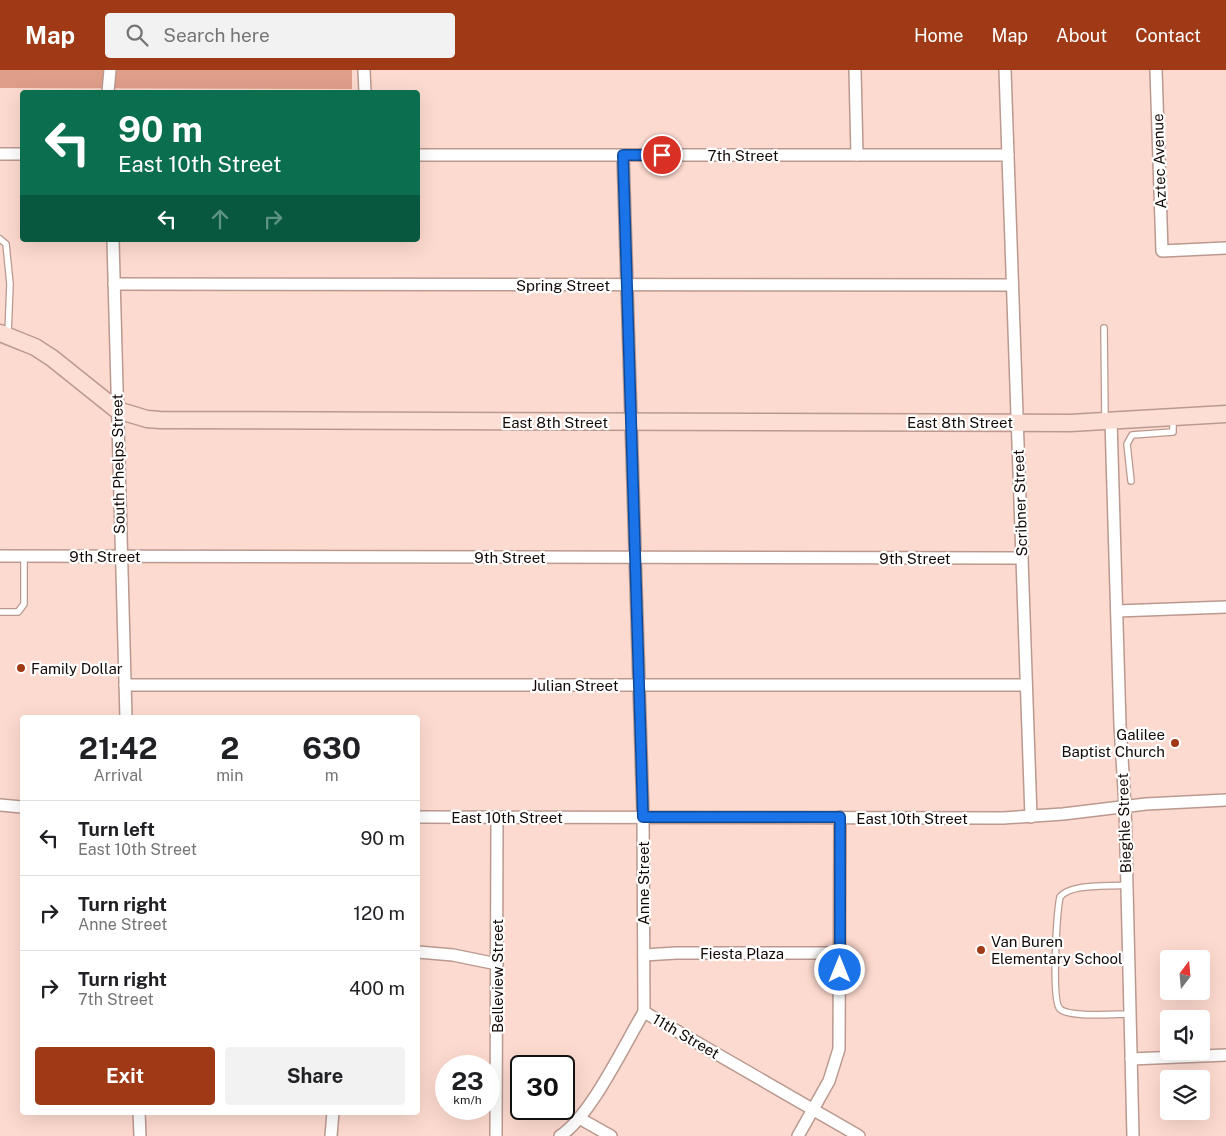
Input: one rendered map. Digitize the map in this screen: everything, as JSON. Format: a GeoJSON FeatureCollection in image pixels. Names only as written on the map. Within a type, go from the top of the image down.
{"type":"FeatureCollection","features":[{"type":"Feature","properties":{"kind":"street"},"geometry":{"type":"LineString","coordinates":[[108,90],[110,70]]}},
{"type":"Feature","properties":{"kind":"street"},"geometry":{"type":"LineString","coordinates":[[364,70],[365,90]]}},
{"type":"Feature","properties":{"kind":"street"},"geometry":{"type":"LineString","coordinates":[[855,70],[857,155]]}},
{"type":"Feature","properties":{"kind":"street","name":"Scribner Street"},"geometry":{"type":"LineString","coordinates":[[1005,70],[1031,817]]}},
{"type":"Feature","properties":{"kind":"street","name":"Aztec Avenue"},"geometry":{"type":"LineString","coordinates":[[1156,70],[1162,251],[1226,248]]}},
{"type":"Feature","properties":{"kind":"street"},"geometry":{"type":"LineString","coordinates":[[0,154],[20,154]]}},
{"type":"Feature","properties":{"kind":"street","name":"7th Street"},"geometry":{"type":"LineString","coordinates":[[420,155],[1008,155]]}},
{"type":"Feature","properties":{"kind":"street","name":"Anne Street"},"geometry":{"type":"LineString","coordinates":[[623,155],[640,685],[644,1012]]}},
{"type":"Feature","properties":{"kind":"street","name":"South Phelps Street"},"geometry":{"type":"LineString","coordinates":[[113,242],[126,715]]}},
{"type":"Feature","properties":{"kind":"street","name":"Spring Street"},"geometry":{"type":"LineString","coordinates":[[114,284],[1012,285]]}},
{"type":"Feature","properties":{"kind":"street","name":"East 8th Street"},"geometry":{"type":"LineString","coordinates":[[4,334],[52,358],[117,410],[160,420],[1017,422],[1108,421],[1226,414]]}},
{"type":"Feature","properties":{"kind":"street","name":"Bieghle Street"},"geometry":{"type":"LineString","coordinates":[[1108,421],[1125,806],[1133,1136]]}},
{"type":"Feature","properties":{"kind":"street","name":"9th Street"},"geometry":{"type":"LineString","coordinates":[[0,556],[1021,558]]}},
{"type":"Feature","properties":{"kind":"street"},"geometry":{"type":"LineString","coordinates":[[1117,611],[1226,607]]}},
{"type":"Feature","properties":{"kind":"street","name":"Julian Street"},"geometry":{"type":"LineString","coordinates":[[125,685],[1026,685]]}},
{"type":"Feature","properties":{"kind":"street","name":"East 10th Street"},"geometry":{"type":"LineString","coordinates":[[420,817],[1031,817],[1125,806],[1226,800]]}},
{"type":"Feature","properties":{"kind":"street"},"geometry":{"type":"LineString","coordinates":[[0,805],[20,807]]}},
{"type":"Feature","properties":{"kind":"street","name":"Belleview Street"},"geometry":{"type":"LineString","coordinates":[[496,1136],[497,817]]}},
{"type":"Feature","properties":{"kind":"street"},"geometry":{"type":"LineString","coordinates":[[798,1136],[829,1081],[839,1049],[840,817]]}},
{"type":"Feature","properties":{"kind":"street"},"geometry":{"type":"LineString","coordinates":[[420,952],[453,955],[497,964]]}},
{"type":"Feature","properties":{"kind":"street","name":"Fiesta Plaza"},"geometry":{"type":"LineString","coordinates":[[644,955],[676,953],[840,953]]}},
{"type":"Feature","properties":{"kind":"street","name":"11th Street"},"geometry":{"type":"LineString","coordinates":[[560,1136],[571,1129],[580,1118],[644,1012],[859,1136]]}},
{"type":"Feature","properties":{"kind":"street"},"geometry":{"type":"LineString","coordinates":[[1131,1059],[1226,1056]]}},
{"type":"Feature","properties":{"kind":"street"},"geometry":{"type":"LineString","coordinates":[[139,1115],[140,1136]]}},
{"type":"Feature","properties":{"kind":"street"},"geometry":{"type":"LineString","coordinates":[[331,1136],[333,1115]]}},
{"type":"Feature","properties":{"kind":"street"},"geometry":{"type":"LineString","coordinates":[[580,1118],[609,1135]]}},
{"type":"Feature","properties":{"kind":"lane"},"geometry":{"type":"LineString","coordinates":[[0,240],[6,244],[10,284],[4,334]]}},
{"type":"Feature","properties":{"kind":"lane"},"geometry":{"type":"LineString","coordinates":[[1104,328],[1108,421]]}},
{"type":"Feature","properties":{"kind":"lane"},"geometry":{"type":"LineString","coordinates":[[1131,482],[1127,444],[1129,439],[1132,435],[1173,432],[1173,417]]}},
{"type":"Feature","properties":{"kind":"lane"},"geometry":{"type":"LineString","coordinates":[[0,612],[18,612],[24,604],[24,556]]}},
{"type":"Feature","properties":{"kind":"lane"},"geometry":{"type":"LineString","coordinates":[[1126,885],[1076,888],[1064,892],[1058,906],[1055,982],[1058,1006],[1064,1011],[1079,1014],[1130,1014]]}},
{"type":"Feature","properties":{"kind":"shaded area"},"geometry":{"type":"Polygon","coordinates":[[[0,70],[352,70],[352,89],[0,88],[0,70]]]}},
{"type":"Feature","properties":{"kind":"place","name":"Family Dollar"},"geometry":{"type":"Point","coordinates":[21,668]}},
{"type":"Feature","properties":{"kind":"place","name":"Galilee Baptist Church"},"geometry":{"type":"Point","coordinates":[1175,743]}},
{"type":"Feature","properties":{"kind":"place","name":"Van Buren Elementary School"},"geometry":{"type":"Point","coordinates":[981,950]}},
{"type":"Feature","properties":{"kind":"route"},"geometry":{"type":"LineString","coordinates":[[662,155],[623,155],[643,817],[840,817],[840,970]]}}]}
